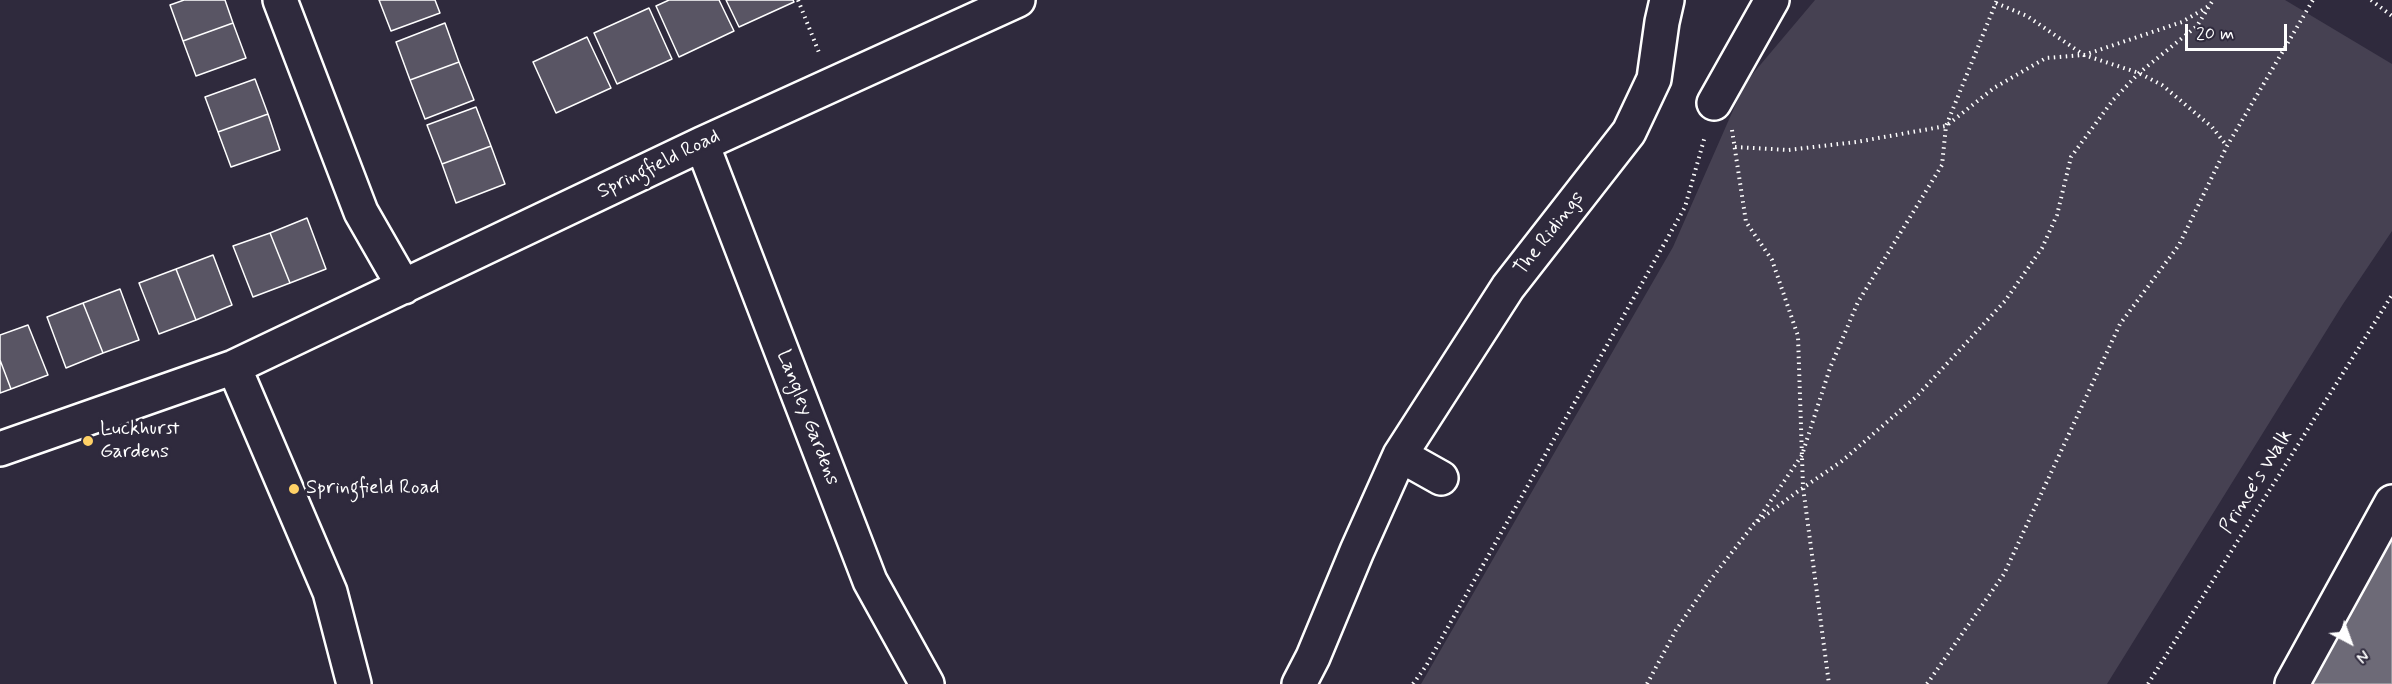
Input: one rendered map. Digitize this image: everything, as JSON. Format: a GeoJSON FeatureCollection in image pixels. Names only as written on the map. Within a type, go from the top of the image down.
{"type":"FeatureCollection","features":[{"type":"Feature","properties":{"kind":"street"},"geometry":{"type":"LineString","coordinates":[[280,0],[360,212],[404,287]]}},
{"type":"Feature","properties":{"kind":"street","name":"Springfield Road"},"geometry":{"type":"LineString","coordinates":[[0,449],[234,367],[702,144],[1018,0]]}},
{"type":"Feature","properties":{"kind":"street","name":"The Ridings"},"geometry":{"type":"LineString","coordinates":[[1299,684],[1313,657],[1400,455],[1508,287],[1629,132],[1654,79],[1667,0]]}},
{"type":"Feature","properties":{"kind":"street"},"geometry":{"type":"LineString","coordinates":[[1714,103],[1772,0]]}},
{"type":"Feature","properties":{"kind":"street","name":"Langley Gardens"},"geometry":{"type":"LineString","coordinates":[[702,144],[870,581],[927,684]]}},
{"type":"Feature","properties":{"kind":"street"},"geometry":{"type":"LineString","coordinates":[[234,367],[330,592],[354,684]]}},
{"type":"Feature","properties":{"kind":"street"},"geometry":{"type":"LineString","coordinates":[[1400,455],[1442,478]]}},
{"type":"Feature","properties":{"kind":"street"},"geometry":{"type":"LineString","coordinates":[[2292,684],[2392,502]]}},
{"type":"Feature","properties":{"kind":"path"},"geometry":{"type":"LineString","coordinates":[[798,0],[831,84]]}},
{"type":"Feature","properties":{"kind":"path"},"geometry":{"type":"LineString","coordinates":[[1755,525],[1803,487],[1842,461],[1917,396],[2005,302],[2042,248],[2056,215],[2071,157],[2113,100],[2139,73],[2197,26],[2213,0]]}},
{"type":"Feature","properties":{"kind":"path"},"geometry":{"type":"LineString","coordinates":[[1927,684],[2004,574],[2121,324],[2179,245],[2228,146],[2313,0]]}},
{"type":"Feature","properties":{"kind":"path"},"geometry":{"type":"LineString","coordinates":[[2371,0],[2392,16]]}},
{"type":"Feature","properties":{"kind":"path"},"geometry":{"type":"LineString","coordinates":[[1647,684],[1676,630],[1708,583],[1755,525],[1802,455],[1830,368],[1858,302],[1942,165],[1946,126],[1997,2],[2027,16],[2084,55],[2139,73],[2163,84],[2212,127],[2228,146]]}},
{"type":"Feature","properties":{"kind":"path"},"geometry":{"type":"LineString","coordinates":[[1735,147],[1788,150],[1856,142],[1946,126],[1994,88],[2046,58],[2084,55],[2182,22],[2210,5]]}},
{"type":"Feature","properties":{"kind":"path"},"geometry":{"type":"LineString","coordinates":[[1714,103],[1731,122],[1746,222],[1772,260],[1798,336],[1803,487],[1829,684]]}},
{"type":"Feature","properties":{"kind":"path"},"geometry":{"type":"LineString","coordinates":[[1413,684],[1426,666],[1685,207],[1714,103]]}},
{"type":"Feature","properties":{"kind":"path","name":"Prince's Walk"},"geometry":{"type":"LineString","coordinates":[[2148,684],[2392,295]]}},
{"type":"Feature","properties":{"kind":"shaded area"},"geometry":{"type":"Polygon","coordinates":[[[1815,0],[2285,0],[2392,64],[2392,231],[2343,304],[2107,684],[1421,684],[1673,247],[1745,83],[1815,0]]]}},
{"type":"Feature","properties":{"kind":"shaded area"},"geometry":{"type":"Polygon","coordinates":[[[2392,537],[2392,684],[2307,684],[2392,537]]]}},
{"type":"Feature","properties":{"kind":"building"},"geometry":{"type":"Polygon","coordinates":[[[184,0],[225,0],[233,23],[183,41],[170,5],[184,0]]]}},
{"type":"Feature","properties":{"kind":"building"},"geometry":{"type":"Polygon","coordinates":[[[379,0],[435,0],[440,13],[391,31],[379,0]]]}},
{"type":"Feature","properties":{"kind":"building"},"geometry":{"type":"Polygon","coordinates":[[[669,0],[719,0],[734,31],[679,57],[656,6],[669,0]]]}},
{"type":"Feature","properties":{"kind":"building"},"geometry":{"type":"Polygon","coordinates":[[[726,0],[793,0],[794,2],[739,27],[726,0]]]}},
{"type":"Feature","properties":{"kind":"building"},"geometry":{"type":"Polygon","coordinates":[[[649,8],[672,59],[617,84],[594,33],[649,8]]]}},
{"type":"Feature","properties":{"kind":"building"},"geometry":{"type":"Polygon","coordinates":[[[233,23],[246,58],[196,76],[183,41],[233,23]]]}},
{"type":"Feature","properties":{"kind":"building"},"geometry":{"type":"Polygon","coordinates":[[[445,23],[459,62],[410,80],[396,42],[445,23]]]}},
{"type":"Feature","properties":{"kind":"building"},"geometry":{"type":"Polygon","coordinates":[[[587,37],[611,88],[556,113],[533,62],[587,37]]]}},
{"type":"Feature","properties":{"kind":"building"},"geometry":{"type":"Polygon","coordinates":[[[459,62],[474,100],[425,119],[410,80],[459,62]]]}},
{"type":"Feature","properties":{"kind":"building"},"geometry":{"type":"Polygon","coordinates":[[[255,79],[268,114],[218,132],[205,97],[255,79]]]}},
{"type":"Feature","properties":{"kind":"building"},"geometry":{"type":"Polygon","coordinates":[[[476,107],[491,146],[442,164],[427,125],[476,107]]]}},
{"type":"Feature","properties":{"kind":"building"},"geometry":{"type":"Polygon","coordinates":[[[268,114],[280,150],[231,167],[218,132],[268,114]]]}},
{"type":"Feature","properties":{"kind":"building"},"geometry":{"type":"Polygon","coordinates":[[[491,146],[505,184],[456,203],[442,164],[491,146]]]}},
{"type":"Feature","properties":{"kind":"building"},"geometry":{"type":"Polygon","coordinates":[[[307,218],[326,269],[290,283],[270,233],[307,218]]]}},
{"type":"Feature","properties":{"kind":"building"},"geometry":{"type":"Polygon","coordinates":[[[270,233],[290,283],[253,297],[233,246],[270,233]]]}},
{"type":"Feature","properties":{"kind":"building"},"geometry":{"type":"Polygon","coordinates":[[[213,255],[232,305],[196,320],[176,269],[213,255]]]}},
{"type":"Feature","properties":{"kind":"building"},"geometry":{"type":"Polygon","coordinates":[[[176,269],[196,320],[159,334],[139,283],[176,269]]]}},
{"type":"Feature","properties":{"kind":"building"},"geometry":{"type":"Polygon","coordinates":[[[120,289],[139,340],[103,353],[83,303],[120,289]]]}},
{"type":"Feature","properties":{"kind":"building"},"geometry":{"type":"Polygon","coordinates":[[[83,303],[103,353],[66,368],[47,317],[83,303]]]}},
{"type":"Feature","properties":{"kind":"building"},"geometry":{"type":"Polygon","coordinates":[[[28,325],[48,375],[11,389],[0,360],[0,335],[28,325]]]}},
{"type":"Feature","properties":{"kind":"building"},"geometry":{"type":"Polygon","coordinates":[[[0,360],[11,389],[0,393],[0,360]]]}},
{"type":"Feature","properties":{"kind":"place","name":"Luckhurst Gardens"},"geometry":{"type":"Point","coordinates":[88,441]}},
{"type":"Feature","properties":{"kind":"place","name":"Springfield Road"},"geometry":{"type":"Point","coordinates":[294,489]}}]}
